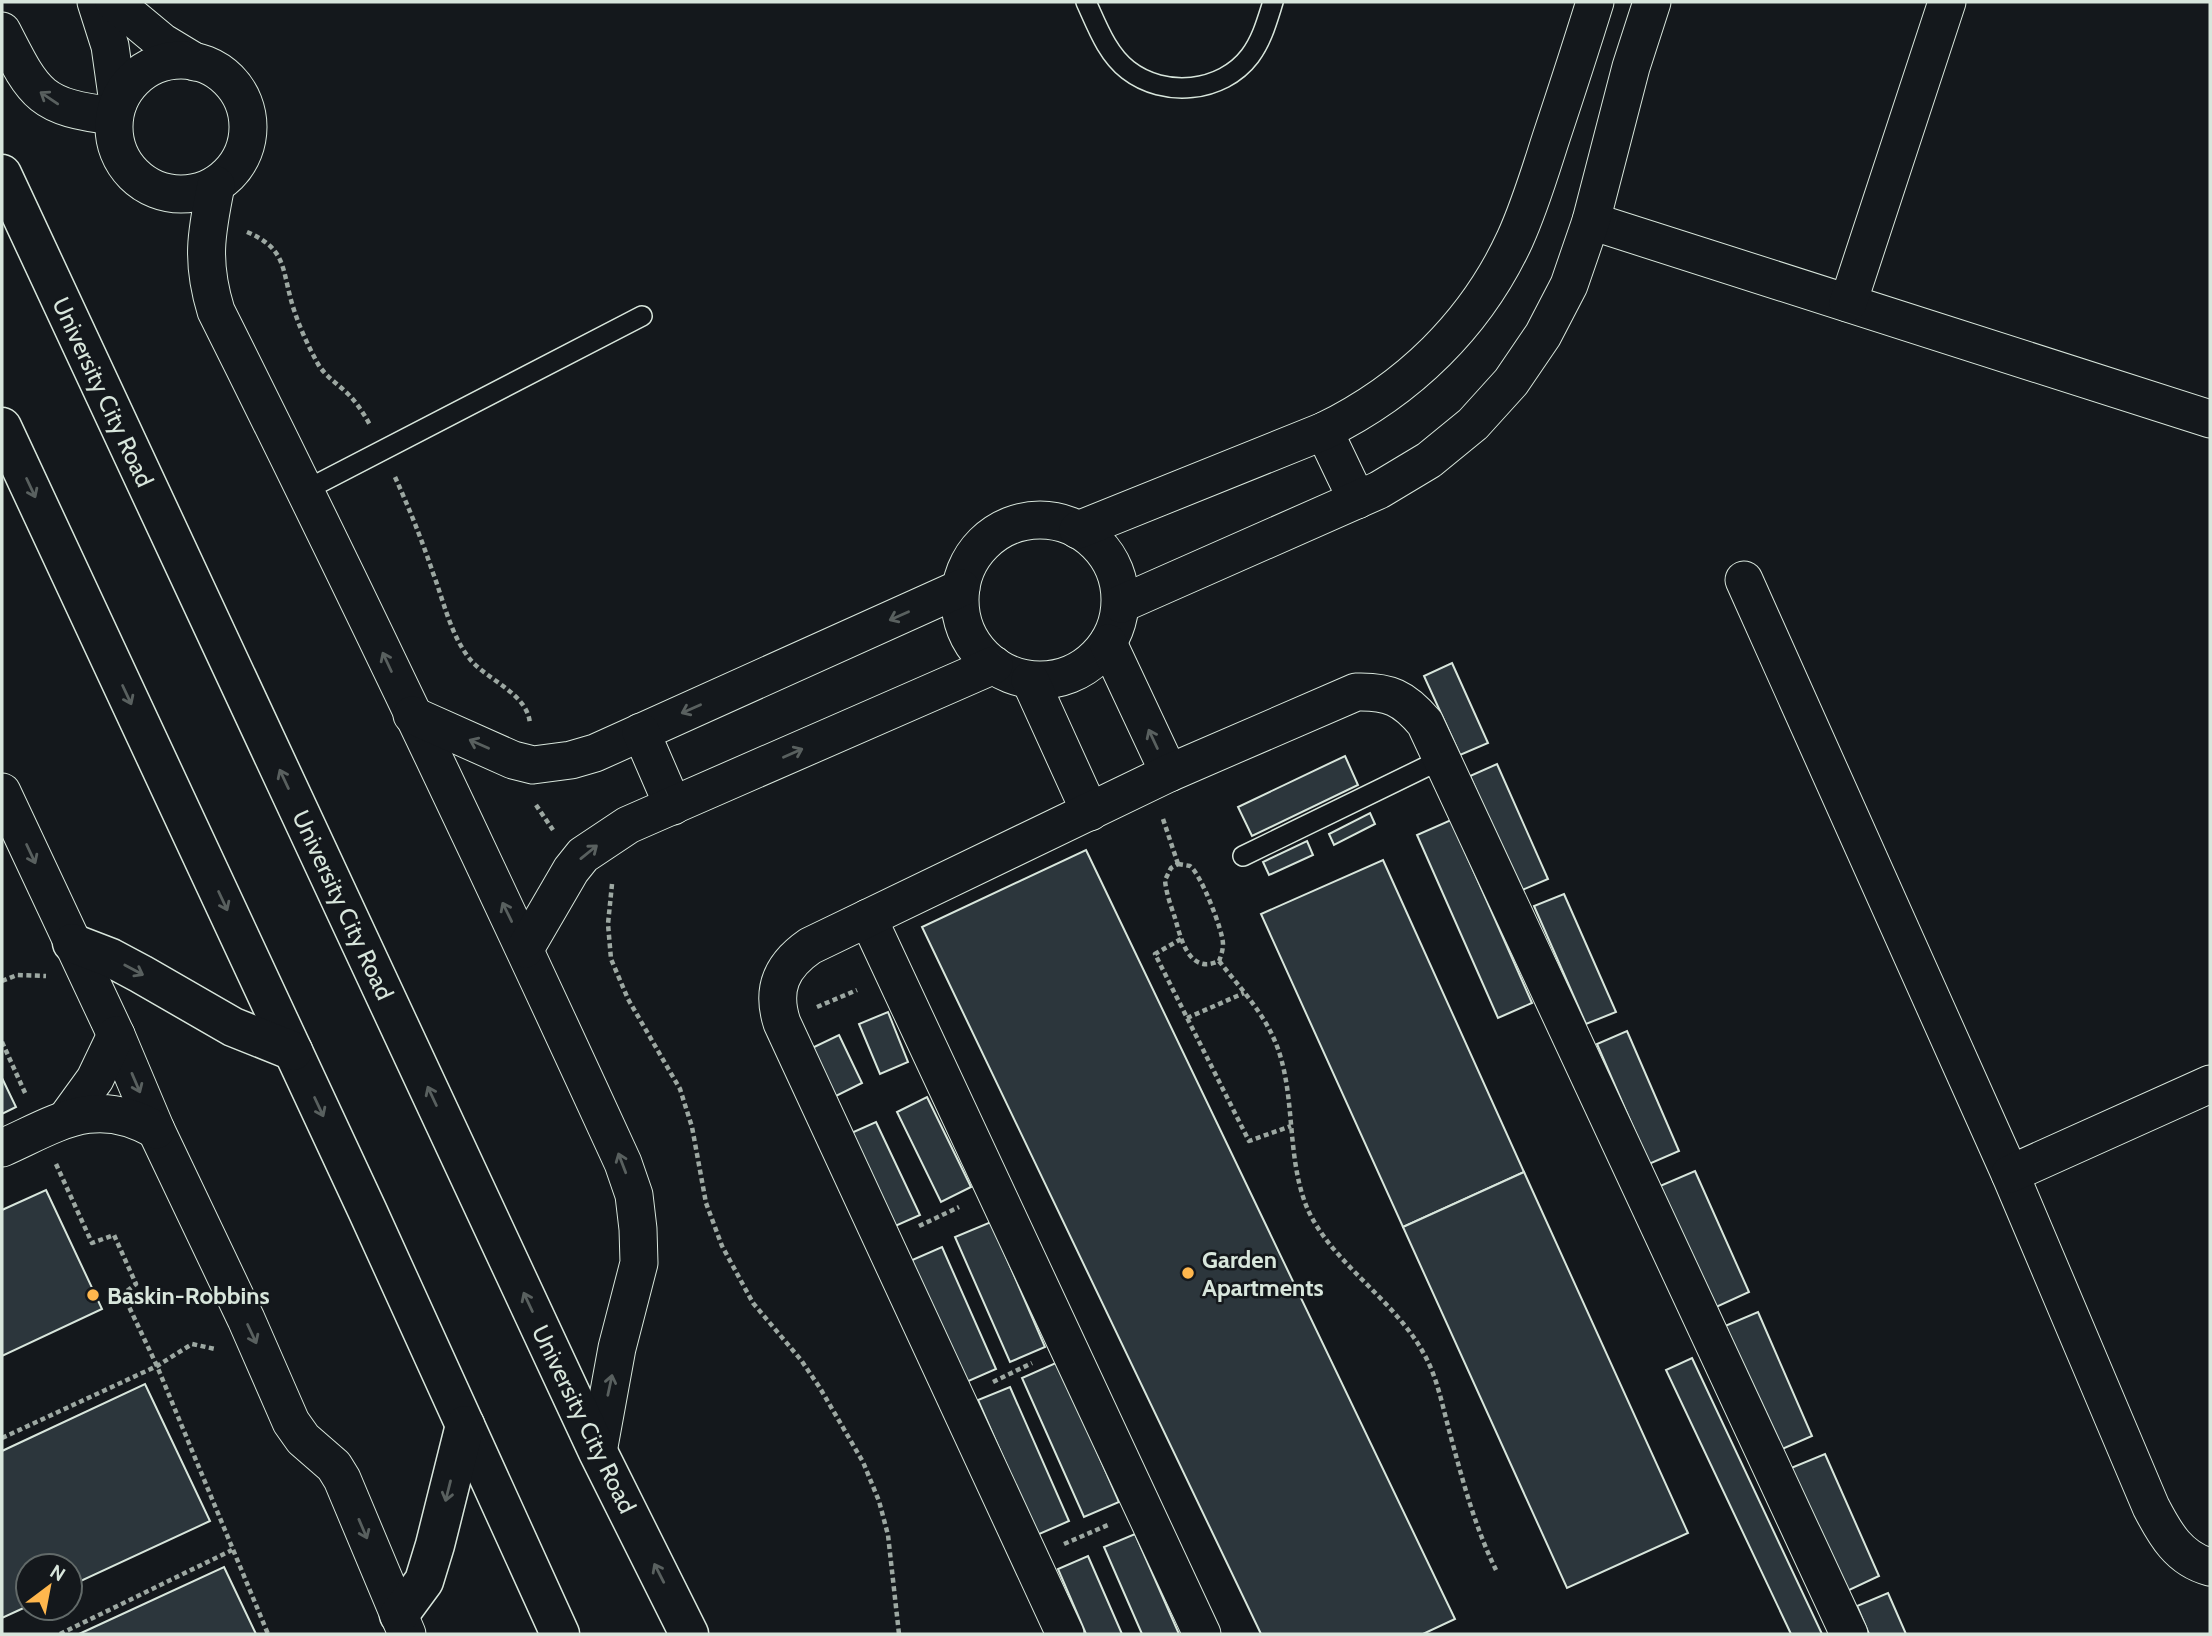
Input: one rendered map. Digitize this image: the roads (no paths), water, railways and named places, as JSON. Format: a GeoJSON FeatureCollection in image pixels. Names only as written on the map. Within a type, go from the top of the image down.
{"type":"FeatureCollection","features":[{"type":"Feature","properties":{"kind":"main road","name":"University City Road"},"geometry":{"type":"LineString","coordinates":[[2,174],[598,1452],[689,1634]]}},
{"type":"Feature","properties":{"kind":"main road"},"geometry":{"type":"LineString","coordinates":[[2,427],[293,1051],[560,1634]]}},
{"type":"Feature","properties":{"kind":"main road"},"geometry":{"type":"LineString","coordinates":[[72,943],[111,958],[233,1027],[293,1051]]}},
{"type":"Feature","properties":{"kind":"main road"},"geometry":{"type":"LineString","coordinates":[[398,1628],[424,1581],[465,1425]]}},
{"type":"Feature","properties":{"kind":"street"},"geometry":{"type":"LineString","coordinates":[[96,2],[110,46],[117,149],[125,165],[136,177],[167,193],[183,195],[201,192],[216,185],[231,173],[242,157],[248,139],[248,120],[240,96],[225,76],[211,66],[195,62],[176,60],[157,64],[140,74],[127,87],[116,109]]}},
{"type":"Feature","properties":{"kind":"street"},"geometry":{"type":"LineString","coordinates":[[114,2],[162,42],[195,62]]}},
{"type":"Feature","properties":{"kind":"street"},"geometry":{"type":"LineString","coordinates":[[1078,530],[1351,418],[1418,371],[1447,342],[1473,310],[1515,239],[1595,2]]}},
{"type":"Feature","properties":{"kind":"street"},"geometry":{"type":"LineString","coordinates":[[1121,604],[1379,490],[1429,460],[1472,424],[1511,382],[1543,335],[1569,285],[1591,221],[1631,67],[1652,2]]}},
{"type":"Feature","properties":{"kind":"street"},"geometry":{"type":"LineString","coordinates":[[1848,303],[1947,2]]}},
{"type":"Feature","properties":{"kind":"street"},"geometry":{"type":"LineString","coordinates":[[2,32],[32,86],[46,97],[79,112],[116,109]]}},
{"type":"Feature","properties":{"kind":"street"},"geometry":{"type":"LineString","coordinates":[[1580,51],[1631,67]]}},
{"type":"Feature","properties":{"kind":"street"},"geometry":{"type":"LineString","coordinates":[[216,185],[205,257],[216,311],[306,490],[525,949],[623,1163],[634,1195],[639,1263],[614,1361],[598,1452]]}},
{"type":"Feature","properties":{"kind":"street"},"geometry":{"type":"LineString","coordinates":[[1591,221],[2210,419]]}},
{"type":"Feature","properties":{"kind":"street"},"geometry":{"type":"LineString","coordinates":[[1324,431],[1357,500]]}},
{"type":"Feature","properties":{"kind":"street"},"geometry":{"type":"LineString","coordinates":[[1036,520],[1058,522],[1078,530],[1093,540],[1105,553],[1119,586],[1121,604],[1115,631],[1108,643],[1093,660],[1074,672],[1052,679],[1030,680],[994,665],[978,650],[967,631],[961,610],[961,588],[967,567],[979,548],[995,534],[1014,524],[1036,520]]}},
{"type":"Feature","properties":{"kind":"street"},"geometry":{"type":"LineString","coordinates":[[1744,580],[2010,1174],[2157,1517],[2167,1537],[2183,1555],[2210,1567]]}},
{"type":"Feature","properties":{"kind":"street"},"geometry":{"type":"LineString","coordinates":[[412,715],[513,760],[533,765],[571,760],[595,753],[961,588]]}},
{"type":"Feature","properties":{"kind":"street"},"geometry":{"type":"LineString","coordinates":[[1108,643],[1160,778]]}},
{"type":"Feature","properties":{"kind":"street"},"geometry":{"type":"LineString","coordinates":[[525,949],[571,870],[583,855],[628,825],[994,665]]}},
{"type":"Feature","properties":{"kind":"street"},"geometry":{"type":"LineString","coordinates":[[1030,680],[1090,812]]}},
{"type":"Feature","properties":{"kind":"street"},"geometry":{"type":"LineString","coordinates":[[1065,1634],[782,1023],[777,1009],[777,990],[783,973],[794,957],[810,946],[1160,778],[1356,692],[1377,691],[1396,697],[1413,708],[1425,723],[1849,1634]]}},
{"type":"Feature","properties":{"kind":"street"},"geometry":{"type":"LineString","coordinates":[[641,732],[673,806]]}},
{"type":"Feature","properties":{"kind":"street"},"geometry":{"type":"LineString","coordinates":[[2,792],[297,1431],[334,1466],[342,1479],[398,1628]]}},
{"type":"Feature","properties":{"kind":"street"},"geometry":{"type":"LineString","coordinates":[[868,918],[1202,1634]]}},
{"type":"Feature","properties":{"kind":"street"},"geometry":{"type":"LineString","coordinates":[[54,1125],[94,1079],[116,1035]]}},
{"type":"Feature","properties":{"kind":"street"},"geometry":{"type":"LineString","coordinates":[[2010,1174],[2210,1084]]}},
{"type":"Feature","properties":{"kind":"street"},"geometry":{"type":"LineString","coordinates":[[2,1149],[84,1114],[112,1113],[140,1120],[156,1130]]}},
{"type":"Feature","properties":{"kind":"lane"},"geometry":{"type":"LineString","coordinates":[[1086,2],[1112,54],[1128,70],[1147,81],[1168,87],[1191,88],[1212,83],[1232,73],[1248,58],[1261,39],[1273,2]]}},
{"type":"Feature","properties":{"kind":"lane"},"geometry":{"type":"LineString","coordinates":[[306,490],[642,316]]}},
{"type":"Feature","properties":{"kind":"lane"},"geometry":{"type":"LineString","coordinates":[[1243,856],[1442,759]]}},
{"type":"Feature","properties":{"kind":"place","name":"Garden Apartments"},"geometry":{"type":"Point","coordinates":[1188,1273]}},
{"type":"Feature","properties":{"kind":"place","name":"Baskin-Robbins"},"geometry":{"type":"Point","coordinates":[93,1295]}}]}
